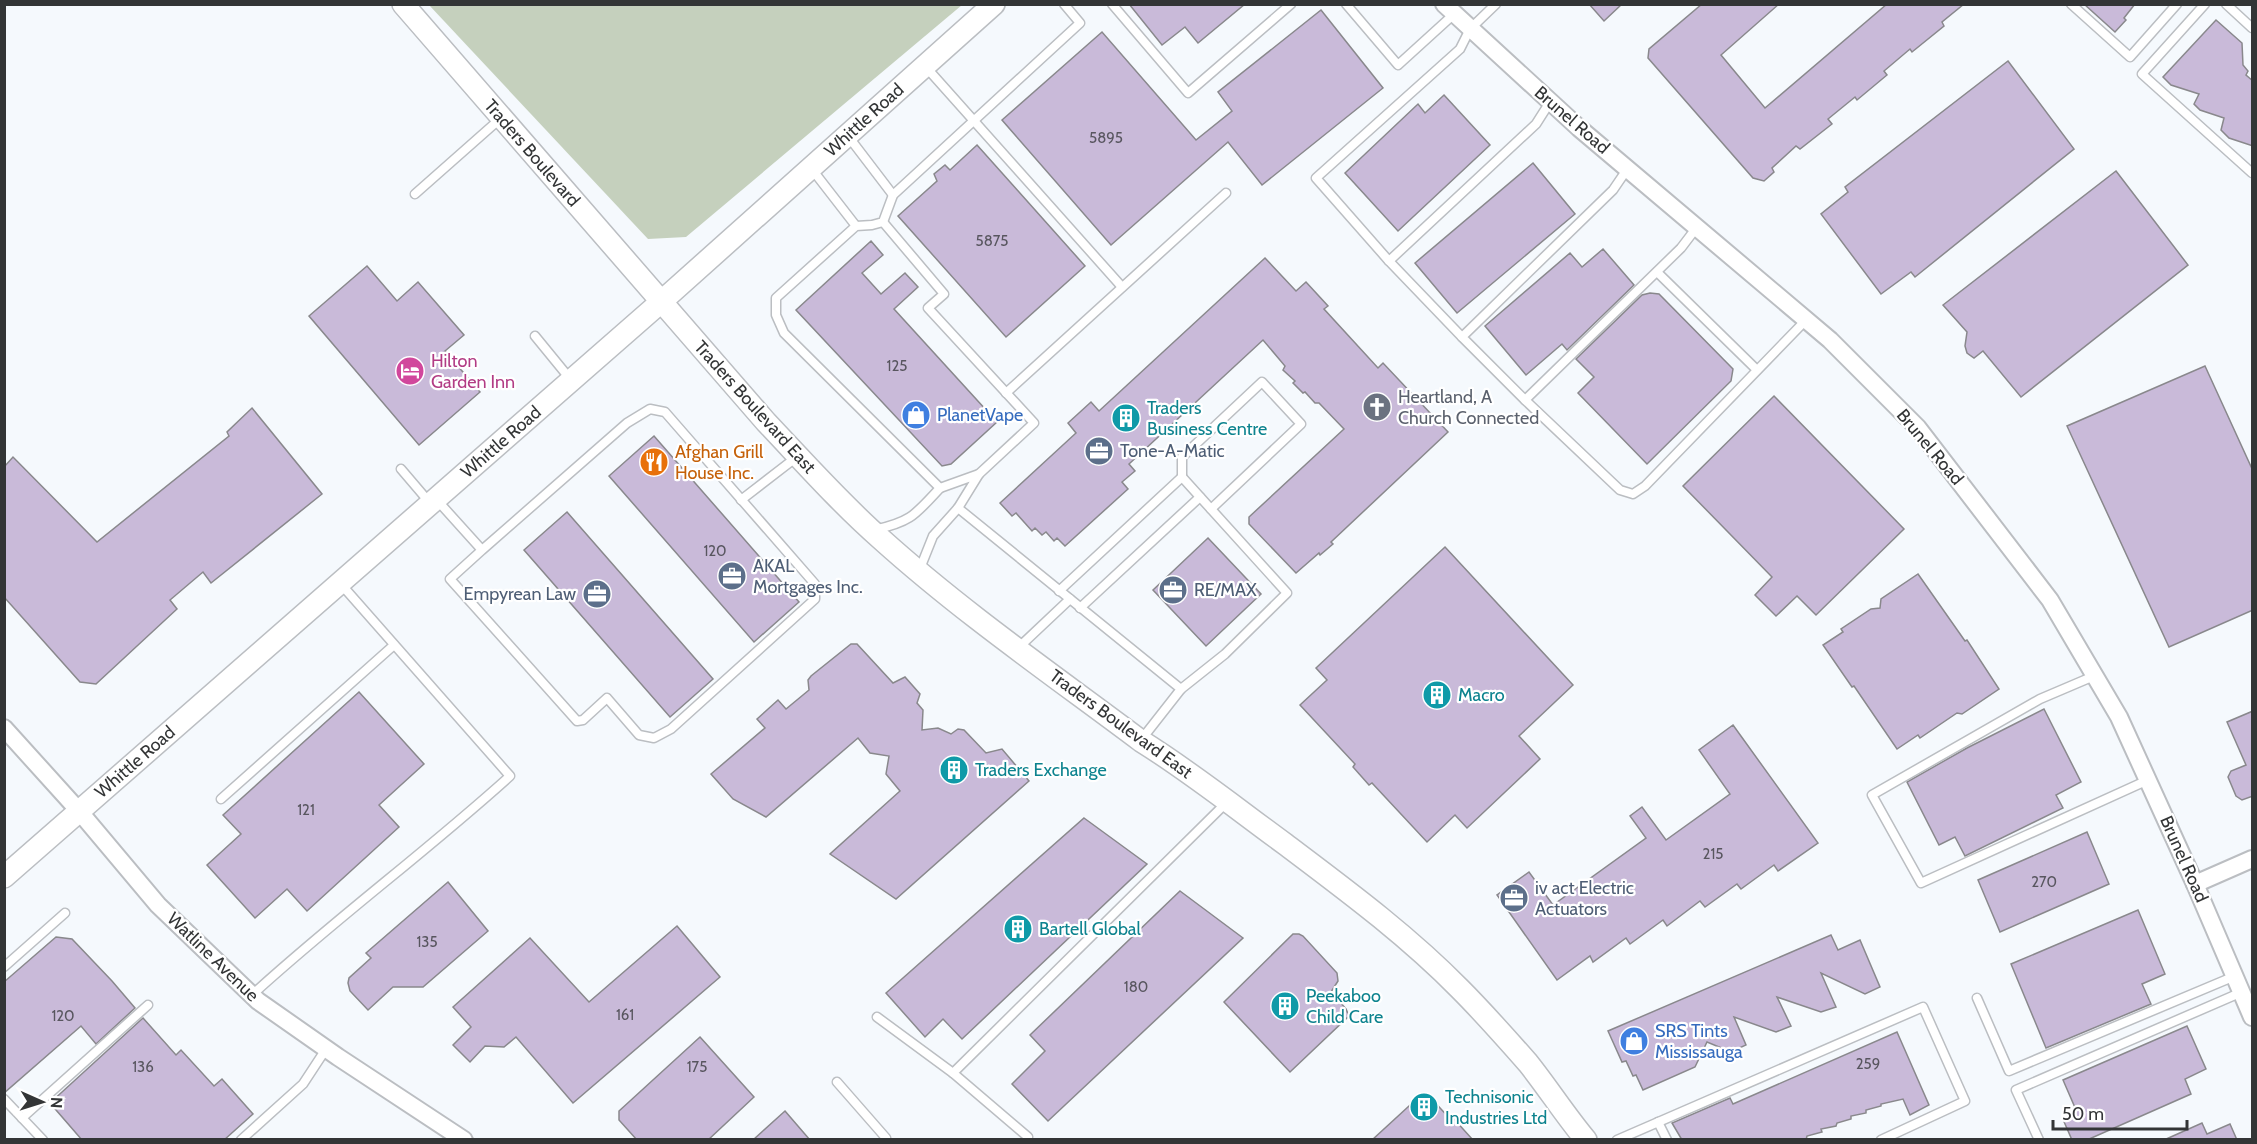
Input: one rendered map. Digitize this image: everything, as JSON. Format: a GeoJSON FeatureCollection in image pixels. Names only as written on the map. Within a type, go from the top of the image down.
{"type":"FeatureCollection","features":[{"type":"Feature","properties":{"kind":"street","name":"Traders Boulevard"},"geometry":{"type":"LineString","coordinates":[[403,4],[662,301]]}},
{"type":"Feature","properties":{"kind":"street","name":"Whittle Road"},"geometry":{"type":"LineString","coordinates":[[4,877],[662,301],[994,4]]}},
{"type":"Feature","properties":{"kind":"street","name":"Brunel Road"},"geometry":{"type":"LineString","coordinates":[[1448,10],[1550,102],[1830,340],[1918,428],[2050,600],[2120,717],[2253,1017]]}},
{"type":"Feature","properties":{"kind":"street","name":"Traders Boulevard East"},"geometry":{"type":"LineString","coordinates":[[662,301],[766,422],[872,531],[1018,649],[1374,912],[1446,975],[1528,1064],[1586,1140]]}},
{"type":"Feature","properties":{"kind":"street","name":"Watline Avenue"},"geometry":{"type":"LineString","coordinates":[[4,728],[158,904],[252,995],[326,1049],[464,1140]]}},
{"type":"Feature","properties":{"kind":"street"},"geometry":{"type":"LineString","coordinates":[[2195,884],[2253,859]]}},
{"type":"Feature","properties":{"kind":"lane"},"geometry":{"type":"LineString","coordinates":[[883,222],[893,195],[1080,23],[1064,4]]}},
{"type":"Feature","properties":{"kind":"lane"},"geometry":{"type":"LineString","coordinates":[[1112,4],[1188,93],[1291,4]]}},
{"type":"Feature","properties":{"kind":"lane"},"geometry":{"type":"LineString","coordinates":[[1346,4],[1398,65],[1448,10]]}},
{"type":"Feature","properties":{"kind":"lane"},"geometry":{"type":"LineString","coordinates":[[1496,4],[1470,29],[1460,49],[1316,178],[1389,261],[1462,337],[1620,490],[1633,494],[1645,486],[1806,320]]}},
{"type":"Feature","properties":{"kind":"lane"},"geometry":{"type":"LineString","coordinates":[[2070,4],[2130,57],[2177,4]]}},
{"type":"Feature","properties":{"kind":"lane"},"geometry":{"type":"LineString","coordinates":[[2205,4],[2142,74],[2253,173]]}},
{"type":"Feature","properties":{"kind":"lane"},"geometry":{"type":"LineString","coordinates":[[2226,4],[2253,28]]}},
{"type":"Feature","properties":{"kind":"lane"},"geometry":{"type":"LineString","coordinates":[[925,66],[1122,287]]}},
{"type":"Feature","properties":{"kind":"lane"},"geometry":{"type":"LineString","coordinates":[[1389,261],[1536,124],[1550,102]]}},
{"type":"Feature","properties":{"kind":"lane"},"geometry":{"type":"LineString","coordinates":[[415,194],[501,117]]}},
{"type":"Feature","properties":{"kind":"lane"},"geometry":{"type":"LineString","coordinates":[[847,135],[893,195]]}},
{"type":"Feature","properties":{"kind":"lane"},"geometry":{"type":"LineString","coordinates":[[811,168],[856,226]]}},
{"type":"Feature","properties":{"kind":"lane"},"geometry":{"type":"LineString","coordinates":[[1462,337],[1613,190],[1628,168]]}},
{"type":"Feature","properties":{"kind":"lane"},"geometry":{"type":"LineString","coordinates":[[1006,393],[1226,193]]}},
{"type":"Feature","properties":{"kind":"lane"},"geometry":{"type":"LineString","coordinates":[[883,222],[856,226],[776,298],[776,315],[784,333],[939,488]]}},
{"type":"Feature","properties":{"kind":"lane"},"geometry":{"type":"LineString","coordinates":[[883,222],[944,294],[928,308],[1034,423],[979,474],[958,508],[933,536],[919,571]]}},
{"type":"Feature","properties":{"kind":"lane"},"geometry":{"type":"LineString","coordinates":[[1526,400],[1681,248],[1697,227]]}},
{"type":"Feature","properties":{"kind":"lane"},"geometry":{"type":"LineString","coordinates":[[1657,272],[1757,370]]}},
{"type":"Feature","properties":{"kind":"lane"},"geometry":{"type":"LineString","coordinates":[[535,336],[572,380]]}},
{"type":"Feature","properties":{"kind":"lane"},"geometry":{"type":"LineString","coordinates":[[1141,741],[1181,689],[1225,654],[1287,593],[1182,477],[1182,457],[1262,382],[1301,424],[1211,509]]}},
{"type":"Feature","properties":{"kind":"lane"},"geometry":{"type":"LineString","coordinates":[[650,409],[665,412],[815,584],[815,599],[671,729],[654,738],[639,735],[607,698],[583,720],[577,721],[450,579],[482,550],[627,423],[650,409]]}},
{"type":"Feature","properties":{"kind":"lane"},"geometry":{"type":"LineString","coordinates":[[741,500],[798,456]]}},
{"type":"Feature","properties":{"kind":"lane"},"geometry":{"type":"LineString","coordinates":[[401,469],[482,550]]}},
{"type":"Feature","properties":{"kind":"lane"},"geometry":{"type":"LineString","coordinates":[[872,531],[898,525],[915,515],[939,488],[979,474]]}},
{"type":"Feature","properties":{"kind":"lane"},"geometry":{"type":"LineString","coordinates":[[1059,591],[1182,477]]}},
{"type":"Feature","properties":{"kind":"lane"},"geometry":{"type":"LineString","coordinates":[[1080,608],[1200,497]]}},
{"type":"Feature","properties":{"kind":"lane"},"geometry":{"type":"LineString","coordinates":[[958,508],[1181,689]]}},
{"type":"Feature","properties":{"kind":"lane"},"geometry":{"type":"LineString","coordinates":[[252,995],[293,957],[457,824],[510,776],[340,583]]}},
{"type":"Feature","properties":{"kind":"lane"},"geometry":{"type":"LineString","coordinates":[[1018,649],[1070,599]]}},
{"type":"Feature","properties":{"kind":"lane"},"geometry":{"type":"LineString","coordinates":[[220,799],[394,645]]}},
{"type":"Feature","properties":{"kind":"lane"},"geometry":{"type":"LineString","coordinates":[[2094,675],[2040,699],[1872,795],[1921,883],[2148,780]]}},
{"type":"Feature","properties":{"kind":"lane"},"geometry":{"type":"LineString","coordinates":[[953,1073],[1228,802]]}},
{"type":"Feature","properties":{"kind":"lane"},"geometry":{"type":"LineString","coordinates":[[4,967],[65,913]]}},
{"type":"Feature","properties":{"kind":"lane"},"geometry":{"type":"LineString","coordinates":[[1977,998],[2009,1071],[2238,984]]}},
{"type":"Feature","properties":{"kind":"lane"},"geometry":{"type":"LineString","coordinates":[[2039,1140],[2016,1090],[2238,984]]}},
{"type":"Feature","properties":{"kind":"lane"},"geometry":{"type":"LineString","coordinates":[[22,1118],[148,1005]]}},
{"type":"Feature","properties":{"kind":"lane"},"geometry":{"type":"LineString","coordinates":[[1617,1140],[1923,1006],[1965,1101],[1881,1140]]}},
{"type":"Feature","properties":{"kind":"lane"},"geometry":{"type":"LineString","coordinates":[[877,1017],[953,1073],[1028,1137]]}},
{"type":"Feature","properties":{"kind":"lane"},"geometry":{"type":"LineString","coordinates":[[241,1140],[303,1084],[326,1049]]}},
{"type":"Feature","properties":{"kind":"lane"},"geometry":{"type":"LineString","coordinates":[[837,1082],[886,1139]]}},
{"type":"Feature","properties":{"kind":"lane"},"geometry":{"type":"LineString","coordinates":[[4,1099],[43,1140]]}},
{"type":"Feature","properties":{"kind":"lane"},"geometry":{"type":"LineString","coordinates":[[1658,1122],[1667,1140]]}},
{"type":"Feature","properties":{"kind":"green space"},"geometry":{"type":"Polygon","coordinates":[[[429,5],[962,5],[686,237],[648,239],[429,5]]]}},
{"type":"Feature","properties":{"kind":"building"},"geometry":{"type":"Polygon","coordinates":[[[1129,4],[1245,4],[1198,43],[1185,27],[1162,45],[1129,4]]]}},
{"type":"Feature","properties":{"kind":"building"},"geometry":{"type":"Polygon","coordinates":[[[1589,4],[1622,4],[1604,21],[1589,4]]]}},
{"type":"Feature","properties":{"kind":"building"},"geometry":{"type":"Polygon","coordinates":[[[1702,4],[1779,4],[1721,55],[1765,108],[1887,4],[1964,4],[1942,22],[1944,26],[1912,52],[1910,49],[1884,71],[1887,75],[1857,100],[1855,97],[1828,119],[1832,124],[1800,149],[1796,146],[1772,168],[1774,172],[1764,181],[1753,178],[1648,58],[1649,49],[1702,4]]]}},
{"type":"Feature","properties":{"kind":"building"},"geometry":{"type":"Polygon","coordinates":[[[2084,4],[2135,4],[2124,18],[2126,20],[2115,32],[2084,4]]]}},
{"type":"Feature","properties":{"kind":"building"},"geometry":{"type":"Polygon","coordinates":[[[1321,10],[1383,88],[1262,185],[1228,142],[1111,245],[1002,120],[1102,32],[1196,140],[1232,111],[1218,92],[1321,10]]]}},
{"type":"Feature","properties":{"kind":"building"},"geometry":{"type":"Polygon","coordinates":[[[2216,20],[2242,43],[2243,65],[2248,71],[2246,75],[2253,81],[2253,146],[2229,138],[2221,130],[2224,118],[2200,110],[2194,104],[2199,94],[2171,85],[2163,77],[2216,20]]]}},
{"type":"Feature","properties":{"kind":"building"},"geometry":{"type":"Polygon","coordinates":[[[2008,61],[2074,149],[1915,277],[1911,272],[1881,294],[1821,214],[1848,192],[1845,187],[2008,61]]]}},
{"type":"Feature","properties":{"kind":"building"},"geometry":{"type":"Polygon","coordinates":[[[1444,95],[1490,145],[1398,231],[1345,173],[1418,104],[1425,113],[1444,95]]]}},
{"type":"Feature","properties":{"kind":"building"},"geometry":{"type":"Polygon","coordinates":[[[977,145],[1085,266],[1006,337],[898,216],[937,181],[934,174],[945,165],[950,170],[977,145]]]}},
{"type":"Feature","properties":{"kind":"building"},"geometry":{"type":"Polygon","coordinates":[[[1533,163],[1575,214],[1457,313],[1415,263],[1533,163]]]}},
{"type":"Feature","properties":{"kind":"building"},"geometry":{"type":"Polygon","coordinates":[[[2116,171],[2188,265],[2021,397],[1983,351],[1974,358],[1967,353],[1965,346],[1967,332],[1943,305],[2116,171]]]}},
{"type":"Feature","properties":{"kind":"building"},"geometry":{"type":"Polygon","coordinates":[[[871,241],[883,255],[862,273],[881,294],[905,273],[918,287],[894,309],[997,422],[951,464],[942,466],[796,310],[871,241]]]}},
{"type":"Feature","properties":{"kind":"building"},"geometry":{"type":"Polygon","coordinates":[[[1603,249],[1634,285],[1567,350],[1562,344],[1526,375],[1485,326],[1570,253],[1582,267],[1603,249]]]}},
{"type":"Feature","properties":{"kind":"building","name":"Traders Business Centre"},"geometry":{"type":"Polygon","coordinates":[[[1265,258],[1296,291],[1306,282],[1328,306],[1324,309],[1378,368],[1383,363],[1448,432],[1331,542],[1333,544],[1296,573],[1249,524],[1249,517],[1344,429],[1319,403],[1315,403],[1293,383],[1295,381],[1283,370],[1285,366],[1263,340],[1129,464],[1135,471],[1122,482],[1128,489],[1065,546],[1057,538],[1054,541],[1046,532],[1042,535],[1035,528],[1032,531],[1016,513],[1012,516],[1000,503],[1076,433],[1068,423],[1091,402],[1099,411],[1265,258]]]}},
{"type":"Feature","properties":{"kind":"building","name":"Hilton Garden Inn"},"geometry":{"type":"Polygon","coordinates":[[[367,266],[397,301],[418,282],[464,335],[445,351],[480,392],[419,445],[309,316],[367,266]]]}},
{"type":"Feature","properties":{"kind":"building"},"geometry":{"type":"Polygon","coordinates":[[[1659,294],[1733,369],[1731,381],[1647,464],[1578,393],[1594,377],[1576,359],[1642,295],[1659,294]]]}},
{"type":"Feature","properties":{"kind":"building"},"geometry":{"type":"Polygon","coordinates":[[[2205,366],[2253,471],[2253,610],[2169,647],[2067,426],[2205,366]]]}},
{"type":"Feature","properties":{"kind":"building"},"geometry":{"type":"Polygon","coordinates":[[[1774,396],[1904,529],[1816,615],[1797,596],[1776,616],[1755,595],[1772,577],[1683,486],[1774,396]]]}},
{"type":"Feature","properties":{"kind":"building"},"geometry":{"type":"Polygon","coordinates":[[[252,408],[322,494],[211,583],[203,572],[170,600],[177,609],[96,684],[80,682],[4,597],[4,467],[13,457],[97,542],[229,436],[227,432],[252,408]]]}},
{"type":"Feature","properties":{"kind":"building"},"geometry":{"type":"Polygon","coordinates":[[[654,436],[799,602],[754,642],[609,476],[654,436]]]}},
{"type":"Feature","properties":{"kind":"building"},"geometry":{"type":"Polygon","coordinates":[[[567,512],[713,679],[670,717],[524,550],[567,512]]]}},
{"type":"Feature","properties":{"kind":"building"},"geometry":{"type":"Polygon","coordinates":[[[1208,538],[1261,594],[1206,646],[1153,590],[1208,538]]]}},
{"type":"Feature","properties":{"kind":"building","name":"Macro"},"geometry":{"type":"Polygon","coordinates":[[[1445,547],[1573,685],[1519,736],[1540,759],[1467,828],[1455,815],[1427,842],[1372,783],[1369,785],[1353,767],[1355,764],[1300,705],[1327,680],[1316,668],[1445,547]]]}},
{"type":"Feature","properties":{"kind":"building"},"geometry":{"type":"Polygon","coordinates":[[[1918,574],[1965,641],[1967,640],[1999,689],[1962,714],[1957,713],[1920,738],[1918,735],[1897,749],[1823,645],[1843,632],[1841,629],[1871,609],[1880,608],[1881,599],[1918,574]]]}},
{"type":"Feature","properties":{"kind":"building","name":"Traders Exchange"},"geometry":{"type":"Polygon","coordinates":[[[851,644],[857,644],[893,683],[905,677],[920,694],[917,703],[923,710],[922,730],[938,728],[951,734],[958,729],[964,730],[986,753],[1002,749],[1029,781],[896,899],[830,854],[900,791],[886,774],[889,756],[870,753],[858,738],[766,817],[733,799],[711,774],[765,728],[757,719],[778,700],[786,709],[809,690],[808,680],[811,676],[851,644]]]}},
{"type":"Feature","properties":{"kind":"building"},"geometry":{"type":"Polygon","coordinates":[[[359,692],[424,764],[379,805],[399,827],[307,911],[287,889],[255,918],[207,865],[241,834],[223,815],[359,692]]]}},
{"type":"Feature","properties":{"kind":"building"},"geometry":{"type":"Polygon","coordinates":[[[2044,709],[2081,782],[2056,795],[2063,808],[1965,856],[1955,837],[1939,845],[1907,782],[2044,709]]]}},
{"type":"Feature","properties":{"kind":"building"},"geometry":{"type":"Polygon","coordinates":[[[2253,711],[2253,796],[2242,800],[2236,796],[2228,777],[2231,771],[2246,765],[2227,722],[2253,711]]]}},
{"type":"Feature","properties":{"kind":"building"},"geometry":{"type":"Polygon","coordinates":[[[1733,725],[1818,843],[1778,871],[1774,865],[1741,889],[1737,884],[1705,907],[1700,901],[1667,926],[1663,920],[1630,944],[1626,938],[1593,962],[1590,956],[1557,980],[1497,895],[1529,872],[1553,905],[1646,838],[1630,816],[1642,807],[1666,840],[1730,794],[1699,750],[1733,725]]]}},
{"type":"Feature","properties":{"kind":"building","name":"Bartell Global"},"geometry":{"type":"Polygon","coordinates":[[[1084,818],[1147,864],[962,1039],[943,1019],[925,1037],[886,993],[1084,818]]]}},
{"type":"Feature","properties":{"kind":"building"},"geometry":{"type":"Polygon","coordinates":[[[2087,832],[2109,884],[2000,932],[1978,880],[2087,832]]]}},
{"type":"Feature","properties":{"kind":"building"},"geometry":{"type":"Polygon","coordinates":[[[448,882],[488,931],[423,987],[393,987],[368,1010],[350,991],[349,978],[371,958],[366,953],[448,882]]]}},
{"type":"Feature","properties":{"kind":"building"},"geometry":{"type":"Polygon","coordinates":[[[1180,891],[1243,938],[1048,1121],[1012,1084],[1045,1051],[1030,1035],[1180,891]]]}},
{"type":"Feature","properties":{"kind":"building"},"geometry":{"type":"Polygon","coordinates":[[[2138,910],[2165,974],[2142,984],[2151,1004],[2046,1048],[2011,964],[2138,910]]]}},
{"type":"Feature","properties":{"kind":"building"},"geometry":{"type":"Polygon","coordinates":[[[677,926],[720,977],[573,1103],[516,1037],[504,1047],[485,1046],[470,1062],[453,1045],[471,1027],[453,1007],[530,938],[589,1002],[677,926]]]}},
{"type":"Feature","properties":{"kind":"building","name":"Peekaboo Child Care"},"geometry":{"type":"Polygon","coordinates":[[[1293,934],[1303,936],[1337,973],[1338,981],[1331,992],[1349,1016],[1290,1072],[1224,1002],[1293,934]]]}},
{"type":"Feature","properties":{"kind":"building"},"geometry":{"type":"Polygon","coordinates":[[[1831,935],[1838,950],[1860,940],[1880,987],[1865,994],[1821,973],[1836,1007],[1821,1012],[1777,997],[1791,1026],[1776,1032],[1734,1017],[1746,1045],[1731,1052],[1707,1042],[1695,1067],[1643,1090],[1626,1061],[1622,1062],[1608,1031],[1831,935]]]}},
{"type":"Feature","properties":{"kind":"building"},"geometry":{"type":"Polygon","coordinates":[[[56,937],[72,939],[135,1008],[96,1044],[81,1026],[4,1093],[4,982],[56,937]]]}},
{"type":"Feature","properties":{"kind":"building"},"geometry":{"type":"Polygon","coordinates":[[[143,1018],[176,1055],[181,1050],[214,1086],[222,1079],[253,1114],[224,1140],[82,1140],[50,1103],[143,1018]]]}},
{"type":"Feature","properties":{"kind":"building"},"geometry":{"type":"Polygon","coordinates":[[[2187,1026],[2206,1069],[2185,1079],[2191,1094],[2087,1140],[2072,1140],[2062,1117],[2076,1110],[2063,1080],[2187,1026]]]}},
{"type":"Feature","properties":{"kind":"building"},"geometry":{"type":"Polygon","coordinates":[[[1897,1032],[1929,1105],[1910,1115],[1903,1099],[1881,1104],[1881,1106],[1866,1110],[1866,1113],[1851,1116],[1851,1119],[1837,1123],[1836,1126],[1821,1129],[1822,1132],[1807,1136],[1806,1140],[1682,1140],[1672,1123],[1730,1098],[1733,1104],[1897,1032]]]}},
{"type":"Feature","properties":{"kind":"building"},"geometry":{"type":"Polygon","coordinates":[[[700,1037],[754,1097],[708,1140],[637,1140],[619,1120],[619,1111],[700,1037]]]}},
{"type":"Feature","properties":{"kind":"building","name":"Technisonic Industries Ltd"},"geometry":{"type":"Polygon","coordinates":[[[1421,1095],[1429,1096],[1473,1140],[1372,1140],[1421,1095]]]}},
{"type":"Feature","properties":{"kind":"building"},"geometry":{"type":"Polygon","coordinates":[[[785,1111],[810,1140],[753,1140],[785,1111]]]}},
{"type":"Feature","properties":{"kind":"building"},"geometry":{"type":"Polygon","coordinates":[[[2202,1123],[2207,1134],[2230,1124],[2237,1140],[2164,1140],[2202,1123]]]}},
{"type":"Feature","properties":{"kind":"place","name":"Hilton Garden Inn"},"geometry":{"type":"Point","coordinates":[410,371]}},
{"type":"Feature","properties":{"kind":"place","name":"Heartland, A Church Connected"},"geometry":{"type":"Point","coordinates":[1377,407]}},
{"type":"Feature","properties":{"kind":"place","name":"PlanetVape"},"geometry":{"type":"Point","coordinates":[916,415]}},
{"type":"Feature","properties":{"kind":"place","name":"Traders Business Centre"},"geometry":{"type":"Point","coordinates":[1126,418]}},
{"type":"Feature","properties":{"kind":"place","name":"Tone-A-Matic"},"geometry":{"type":"Point","coordinates":[1099,451]}},
{"type":"Feature","properties":{"kind":"place","name":"Afghan Grill House Inc."},"geometry":{"type":"Point","coordinates":[654,462]}},
{"type":"Feature","properties":{"kind":"place","name":"AKAL Mortgages Inc."},"geometry":{"type":"Point","coordinates":[732,576]}},
{"type":"Feature","properties":{"kind":"place","name":"RE/MAX"},"geometry":{"type":"Point","coordinates":[1173,590]}},
{"type":"Feature","properties":{"kind":"place","name":"Empyrean Law"},"geometry":{"type":"Point","coordinates":[597,594]}},
{"type":"Feature","properties":{"kind":"place","name":"Macro"},"geometry":{"type":"Point","coordinates":[1437,695]}},
{"type":"Feature","properties":{"kind":"place","name":"Traders Exchange"},"geometry":{"type":"Point","coordinates":[954,770]}},
{"type":"Feature","properties":{"kind":"place","name":"iv act Electric Actuators"},"geometry":{"type":"Point","coordinates":[1514,898]}},
{"type":"Feature","properties":{"kind":"place","name":"Bartell Global"},"geometry":{"type":"Point","coordinates":[1018,929]}},
{"type":"Feature","properties":{"kind":"place","name":"Peekaboo Child Care"},"geometry":{"type":"Point","coordinates":[1285,1006]}},
{"type":"Feature","properties":{"kind":"place","name":"SRS Tints Mississauga"},"geometry":{"type":"Point","coordinates":[1634,1041]}},
{"type":"Feature","properties":{"kind":"place","name":"Technisonic Industries Ltd"},"geometry":{"type":"Point","coordinates":[1424,1107]}}]}
